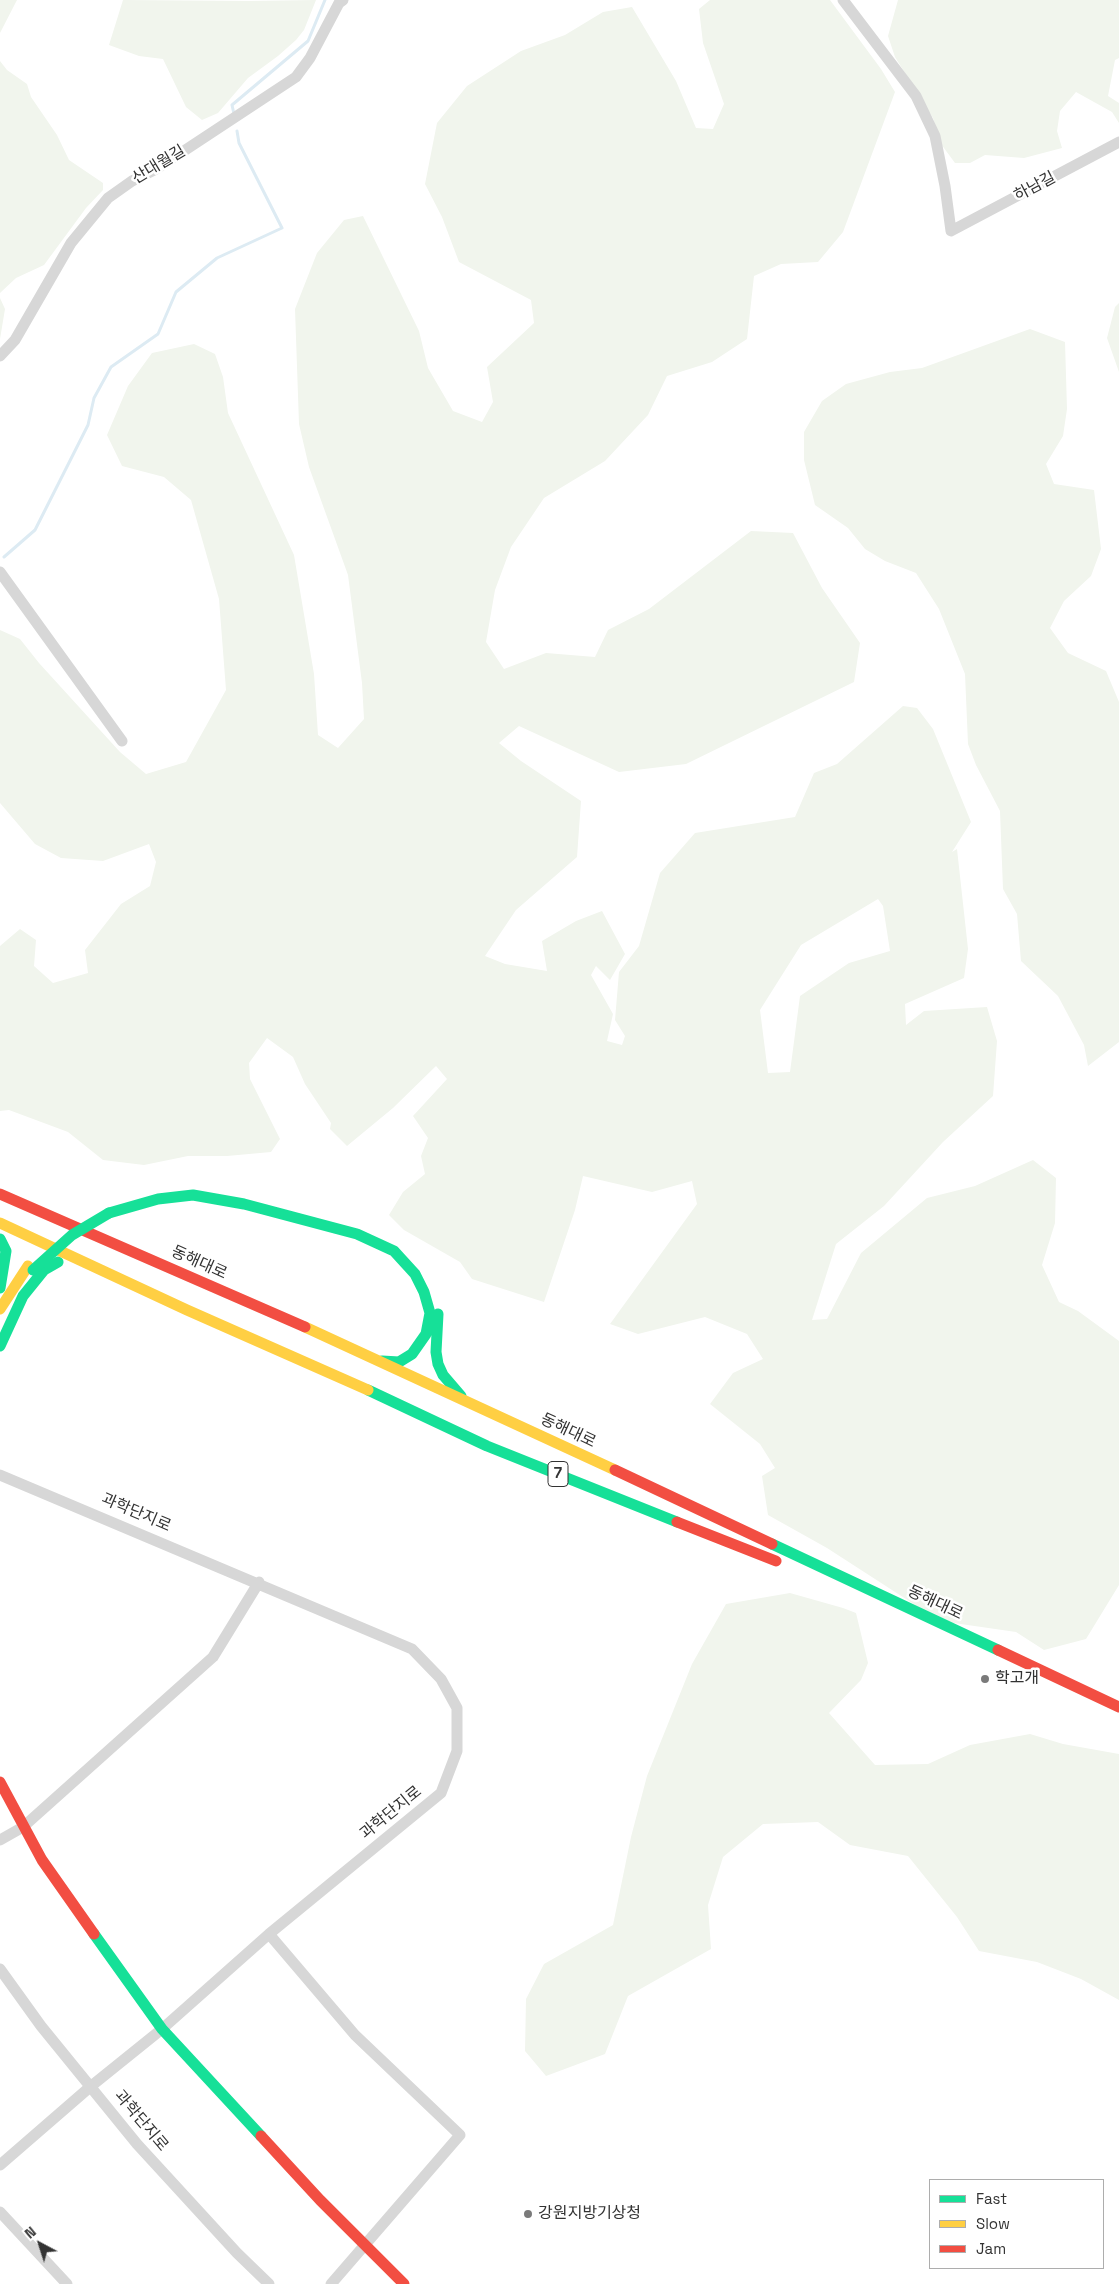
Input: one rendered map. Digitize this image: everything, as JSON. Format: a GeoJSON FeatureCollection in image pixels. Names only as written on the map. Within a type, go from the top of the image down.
{"type":"FeatureCollection","features":[{"type":"Feature","properties":{"kind":"main road"},"geometry":{"type":"LineString","coordinates":[[0,1308],[30,1268],[107,1209],[138,1194],[174,1188],[214,1190],[351,1224],[400,1245],[425,1272],[435,1291],[438,1311],[436,1352],[438,1364],[443,1375],[465,1401]]}},
{"type":"Feature","properties":{"kind":"main road","name":"동해대로"},"geometry":{"type":"LineString","coordinates":[[0,1194],[382,1361],[1119,1707]]}},
{"type":"Feature","properties":{"kind":"main road"},"geometry":{"type":"LineString","coordinates":[[107,1209],[158,1199],[193,1195],[244,1204],[357,1234],[394,1251],[415,1274],[424,1292],[430,1313],[426,1334],[412,1354],[398,1362],[382,1361]]}},
{"type":"Feature","properties":{"kind":"main road","name":"동해대로"},"geometry":{"type":"LineString","coordinates":[[0,1223],[187,1310],[341,1377],[487,1446],[851,1591],[1119,1717]]}},
{"type":"Feature","properties":{"kind":"main road"},"geometry":{"type":"LineString","coordinates":[[0,1238],[6,1251],[3,1280],[0,1288]]}},
{"type":"Feature","properties":{"kind":"main road"},"geometry":{"type":"LineString","coordinates":[[0,1346],[22,1296],[44,1270],[58,1262],[73,1264],[187,1310]]}},
{"type":"Feature","properties":{"kind":"main road"},"geometry":{"type":"LineString","coordinates":[[0,1325],[30,1268]]}},
{"type":"Feature","properties":{"kind":"main road"},"geometry":{"type":"LineString","coordinates":[[0,1782],[42,1860],[162,2030],[320,2200],[404,2284]]}},
{"type":"Feature","properties":{"kind":"street","name":"산대월길"},"geometry":{"type":"LineString","coordinates":[[0,356],[16,340],[71,243],[108,198],[132,181],[158,168],[296,77],[310,58],[339,3],[343,0]]}},
{"type":"Feature","properties":{"kind":"street","name":"하남길"},"geometry":{"type":"LineString","coordinates":[[843,0],[916,96],[935,136],[945,186],[951,231],[1119,142]]}},
{"type":"Feature","properties":{"kind":"street"},"geometry":{"type":"LineString","coordinates":[[0,572],[122,741]]}},
{"type":"Feature","properties":{"kind":"street","name":"과학단지로"},"geometry":{"type":"LineString","coordinates":[[0,1474],[412,1648],[442,1679],[457,1708],[457,1751],[441,1792],[269,1934],[162,2030],[90,2087],[0,2164]]}},
{"type":"Feature","properties":{"kind":"street"},"geometry":{"type":"LineString","coordinates":[[0,1840],[23,1827],[213,1656],[259,1582]]}},
{"type":"Feature","properties":{"kind":"street"},"geometry":{"type":"LineString","coordinates":[[269,1934],[355,2035],[460,2135],[331,2284]]}},
{"type":"Feature","properties":{"kind":"street","name":"과학단지로"},"geometry":{"type":"LineString","coordinates":[[0,1969],[41,2026],[137,2144],[237,2254],[269,2284]]}},
{"type":"Feature","properties":{"kind":"street"},"geometry":{"type":"LineString","coordinates":[[0,2212],[67,2284]]}},
{"type":"Feature","properties":{"kind":"shaded area"},"geometry":{"type":"Polygon","coordinates":[[[0,0],[17,0],[0,33],[0,0]]]}},
{"type":"Feature","properties":{"kind":"shaded area"},"geometry":{"type":"Polygon","coordinates":[[[123,0],[316,0],[304,30],[296,40],[248,78],[218,113],[202,120],[186,107],[163,59],[139,56],[109,45],[123,0]]]}},
{"type":"Feature","properties":{"kind":"shaded area"},"geometry":{"type":"Polygon","coordinates":[[[710,0],[830,0],[881,69],[895,92],[843,232],[818,262],[781,264],[754,276],[747,339],[712,362],[667,376],[648,415],[605,461],[544,498],[511,547],[495,590],[486,642],[504,669],[546,653],[595,657],[608,630],[649,609],[751,531],[793,533],[822,588],[860,643],[854,682],[686,764],[619,772],[519,726],[499,743],[521,761],[581,801],[577,857],[516,910],[485,956],[505,964],[547,971],[542,941],[576,921],[602,911],[625,954],[610,980],[596,966],[591,975],[613,1014],[607,1041],[622,1045],[625,1036],[615,1020],[619,972],[639,946],[660,873],[695,833],[795,817],[814,773],[837,764],[903,706],[917,708],[933,729],[971,822],[952,852],[957,849],[968,949],[964,978],[905,1004],[906,1025],[924,1011],[987,1007],[997,1041],[993,1096],[943,1142],[884,1206],[836,1244],[812,1320],[827,1319],[861,1253],[927,1198],[975,1186],[1033,1160],[1056,1178],[1055,1223],[1042,1265],[1059,1302],[1078,1311],[1119,1341],[1119,1585],[1086,1639],[1044,1650],[1016,1632],[940,1621],[827,1548],[768,1515],[762,1476],[775,1468],[760,1444],[710,1404],[733,1373],[763,1359],[747,1334],[705,1317],[638,1334],[610,1324],[697,1204],[692,1181],[652,1192],[583,1176],[575,1210],[544,1302],[472,1279],[460,1262],[404,1230],[389,1215],[403,1192],[425,1174],[421,1156],[428,1138],[413,1116],[447,1079],[436,1066],[393,1108],[347,1146],[330,1129],[331,1123],[305,1084],[293,1057],[267,1038],[249,1063],[250,1079],[280,1139],[271,1152],[227,1156],[188,1156],[144,1165],[103,1160],[68,1132],[9,1110],[0,1111],[0,946],[20,929],[36,940],[34,966],[53,983],[88,973],[85,950],[121,904],[150,886],[156,862],[149,844],[103,861],[61,858],[35,844],[0,803],[0,630],[20,639],[39,663],[120,752],[146,774],[186,762],[226,690],[219,599],[191,500],[164,477],[122,466],[107,435],[128,386],[152,353],[194,344],[215,354],[223,377],[228,413],[294,555],[314,674],[318,735],[338,748],[364,719],[362,683],[348,575],[309,467],[299,424],[295,309],[317,253],[344,220],[363,216],[419,331],[428,368],[453,411],[482,422],[493,402],[487,367],[534,323],[531,300],[459,262],[442,217],[425,184],[437,123],[467,86],[521,51],[565,35],[603,12],[632,7],[676,81],[696,128],[713,129],[724,104],[703,43],[699,9],[710,0]],[[878,899],[801,945],[760,1010],[768,1073],[790,1072],[800,996],[849,963],[890,951],[883,906],[878,899]]]}},
{"type":"Feature","properties":{"kind":"shaded area"},"geometry":{"type":"Polygon","coordinates":[[[898,0],[1119,0],[1119,58],[1115,60],[1108,96],[1119,103],[1119,123],[1112,112],[1076,92],[1060,111],[1057,131],[1062,148],[1024,158],[985,155],[970,163],[955,163],[941,144],[933,118],[895,57],[888,36],[898,0]]]}},
{"type":"Feature","properties":{"kind":"shaded area"},"geometry":{"type":"Polygon","coordinates":[[[0,61],[7,70],[27,84],[31,97],[57,135],[69,160],[103,183],[103,190],[86,208],[44,265],[16,278],[0,293],[0,61]]]}},
{"type":"Feature","properties":{"kind":"shaded area"},"geometry":{"type":"Polygon","coordinates":[[[0,298],[5,309],[0,339],[0,298]]]}},
{"type":"Feature","properties":{"kind":"shaded area"},"geometry":{"type":"Polygon","coordinates":[[[1119,303],[1119,372],[1107,338],[1115,307],[1119,303]]]}},
{"type":"Feature","properties":{"kind":"shaded area"},"geometry":{"type":"Polygon","coordinates":[[[1030,329],[1065,342],[1067,409],[1063,436],[1046,464],[1054,484],[1094,490],[1101,549],[1091,576],[1064,601],[1050,628],[1068,653],[1106,671],[1119,702],[1119,1042],[1088,1066],[1084,1045],[1058,996],[1021,961],[1017,914],[1003,889],[1000,811],[976,765],[968,744],[965,674],[939,609],[916,573],[885,561],[865,549],[848,528],[815,505],[804,460],[804,432],[822,401],[846,384],[890,372],[922,368],[1030,329]]]}},
{"type":"Feature","properties":{"kind":"shaded area"},"geometry":{"type":"Polygon","coordinates":[[[790,1593],[856,1613],[868,1663],[861,1680],[829,1713],[875,1765],[928,1764],[970,1745],[1030,1734],[1063,1744],[1119,1754],[1119,2000],[1081,1979],[1037,1962],[979,1951],[957,1917],[908,1856],[850,1845],[818,1822],[763,1824],[723,1857],[708,1905],[711,1949],[628,1996],[605,2054],[546,2076],[525,2051],[526,1999],[544,1964],[613,1925],[631,1837],[647,1776],[692,1664],[726,1604],[790,1593]]]}},
{"type":"Feature","properties":{"kind":"waterway"},"geometry":{"type":"LineString","coordinates":[[234,114],[232,105],[308,41],[325,0]]}},
{"type":"Feature","properties":{"kind":"waterway"},"geometry":{"type":"LineString","coordinates":[[4,557],[35,530],[88,425],[94,398],[111,367],[158,334],[176,292],[217,258],[282,228],[239,143],[237,131]]}},
{"type":"Feature","properties":{"kind":"traffic: fast"},"geometry":{"type":"LineString","coordinates":[[109,1213],[158,1199],[193,1195],[244,1204],[357,1234],[394,1251],[415,1274],[424,1292],[430,1313],[426,1334],[412,1354],[399,1362],[382,1361]]}},
{"type":"Feature","properties":{"kind":"traffic: fast"},"geometry":{"type":"LineString","coordinates":[[33,1270],[72,1235],[109,1213]]}},
{"type":"Feature","properties":{"kind":"traffic: fast"},"geometry":{"type":"LineString","coordinates":[[0,1239],[6,1251],[0,1288]]}},
{"type":"Feature","properties":{"kind":"traffic: fast"},"geometry":{"type":"LineString","coordinates":[[0,1346],[23,1296],[44,1270],[58,1262]]}},
{"type":"Feature","properties":{"kind":"traffic: fast"},"geometry":{"type":"LineString","coordinates":[[438,1314],[436,1352],[438,1364],[443,1375],[461,1396]]}},
{"type":"Feature","properties":{"kind":"traffic: fast"},"geometry":{"type":"LineString","coordinates":[[368,1390],[487,1446],[677,1522]]}},
{"type":"Feature","properties":{"kind":"traffic: fast"},"geometry":{"type":"LineString","coordinates":[[772,1544],[998,1650]]}},
{"type":"Feature","properties":{"kind":"traffic: fast"},"geometry":{"type":"LineString","coordinates":[[94,1934],[162,2029],[261,2136]]}},
{"type":"Feature","properties":{"kind":"traffic: slow"},"geometry":{"type":"LineString","coordinates":[[0,1223],[187,1310],[368,1390]]}},
{"type":"Feature","properties":{"kind":"traffic: slow"},"geometry":{"type":"LineString","coordinates":[[0,1309],[28,1266]]}},
{"type":"Feature","properties":{"kind":"traffic: slow"},"geometry":{"type":"LineString","coordinates":[[305,1327],[615,1470]]}},
{"type":"Feature","properties":{"kind":"traffic: jam"},"geometry":{"type":"LineString","coordinates":[[0,1194],[305,1327]]}},
{"type":"Feature","properties":{"kind":"traffic: jam"},"geometry":{"type":"LineString","coordinates":[[615,1470],[772,1544]]}},
{"type":"Feature","properties":{"kind":"traffic: jam"},"geometry":{"type":"LineString","coordinates":[[677,1522],[776,1561]]}},
{"type":"Feature","properties":{"kind":"traffic: jam"},"geometry":{"type":"LineString","coordinates":[[998,1650],[1119,1707]]}},
{"type":"Feature","properties":{"kind":"traffic: jam"},"geometry":{"type":"LineString","coordinates":[[0,1782],[42,1860],[94,1934]]}},
{"type":"Feature","properties":{"kind":"traffic: jam"},"geometry":{"type":"LineString","coordinates":[[261,2136],[320,2200],[404,2284]]}},
{"type":"Feature","properties":{"kind":"place","name":"학고개"},"geometry":{"type":"Point","coordinates":[985,1679]}},
{"type":"Feature","properties":{"kind":"place","name":"강원지방기상청"},"geometry":{"type":"Point","coordinates":[528,2214]}}]}
